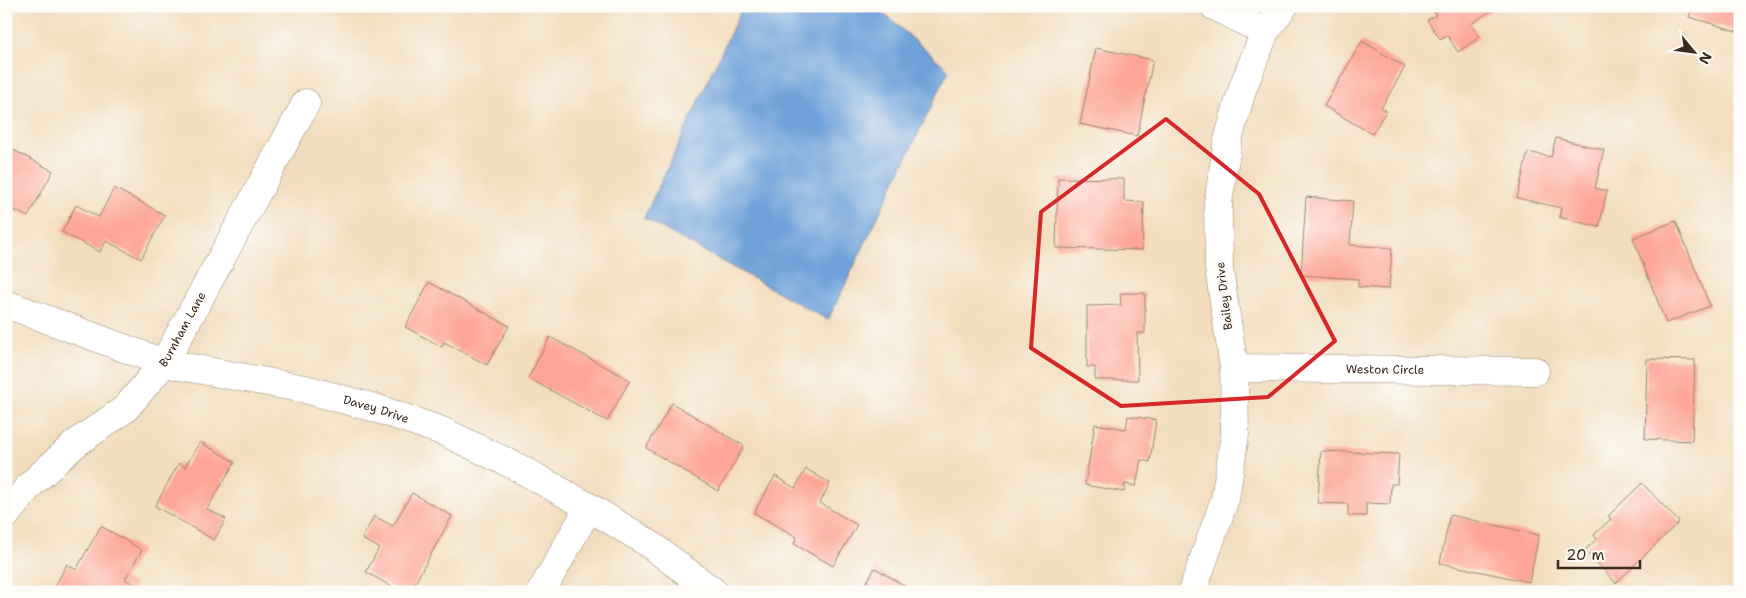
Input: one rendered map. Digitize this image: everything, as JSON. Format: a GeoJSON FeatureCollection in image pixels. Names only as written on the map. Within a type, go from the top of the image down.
{"type":"FeatureCollection","features":[{"type":"Feature","properties":{"kind":"street"},"geometry":{"type":"LineString","coordinates":[[1214,6],[1265,32]]}},
{"type":"Feature","properties":{"kind":"street","name":"Bailey Drive"},"geometry":{"type":"LineString","coordinates":[[1192,592],[1225,499],[1235,435],[1234,368],[1219,269],[1218,203],[1228,140],[1238,104],[1265,32],[1284,6]]}},
{"type":"Feature","properties":{"kind":"street","name":"Burnham Lane"},"geometry":{"type":"LineString","coordinates":[[6,515],[30,485],[75,444],[125,409],[164,363],[306,103]]}},
{"type":"Feature","properties":{"kind":"street","name":"Davey Drive"},"geometry":{"type":"LineString","coordinates":[[6,304],[164,363],[305,389],[375,408],[442,431],[517,467],[589,507],[645,541],[714,592]]}},
{"type":"Feature","properties":{"kind":"street","name":"Weston Circle"},"geometry":{"type":"LineString","coordinates":[[1234,368],[1535,371]]}},
{"type":"Feature","properties":{"kind":"street"},"geometry":{"type":"LineString","coordinates":[[541,592],[589,507]]}},
{"type":"Feature","properties":{"kind":"highlighted area"},"geometry":{"type":"Polygon","coordinates":[[[1166,119],[1259,194],[1335,341],[1268,397],[1121,406],[1031,348],[1041,212],[1166,119]]]}},
{"type":"Feature","properties":{"kind":"water"},"geometry":{"type":"Polygon","coordinates":[[[743,6],[875,6],[949,70],[828,320],[644,218],[743,6]]]}},
{"type":"Feature","properties":{"kind":"building"},"geometry":{"type":"Polygon","coordinates":[[[1430,6],[1498,6],[1471,24],[1480,37],[1458,52],[1447,35],[1440,39],[1427,20],[1436,15],[1430,6]]]}},
{"type":"Feature","properties":{"kind":"building"},"geometry":{"type":"Polygon","coordinates":[[[1693,6],[1740,6],[1740,32],[1689,17],[1693,6]]]}},
{"type":"Feature","properties":{"kind":"building"},"geometry":{"type":"Polygon","coordinates":[[[1362,41],[1405,67],[1381,108],[1386,111],[1372,134],[1324,106],[1362,41]]]}},
{"type":"Feature","properties":{"kind":"building"},"geometry":{"type":"Polygon","coordinates":[[[1096,48],[1153,60],[1137,136],[1080,124],[1096,48]]]}},
{"type":"Feature","properties":{"kind":"building"},"geometry":{"type":"Polygon","coordinates":[[[1556,138],[1604,150],[1595,188],[1607,191],[1599,227],[1559,217],[1561,208],[1517,198],[1528,152],[1551,157],[1556,138]]]}},
{"type":"Feature","properties":{"kind":"building"},"geometry":{"type":"Polygon","coordinates":[[[6,146],[53,171],[28,217],[6,206],[6,146]]]}},
{"type":"Feature","properties":{"kind":"building"},"geometry":{"type":"Polygon","coordinates":[[[1058,178],[1124,179],[1124,201],[1144,202],[1142,250],[1056,248],[1058,178]]]}},
{"type":"Feature","properties":{"kind":"building"},"geometry":{"type":"Polygon","coordinates":[[[114,188],[165,215],[141,259],[106,241],[100,252],[62,232],[76,205],[99,217],[114,188]]]}},
{"type":"Feature","properties":{"kind":"building"},"geometry":{"type":"Polygon","coordinates":[[[1306,197],[1353,201],[1350,245],[1392,248],[1389,289],[1358,287],[1358,279],[1301,275],[1306,197]]]}},
{"type":"Feature","properties":{"kind":"building"},"geometry":{"type":"Polygon","coordinates":[[[1676,221],[1710,306],[1666,323],[1633,238],[1676,221]]]}},
{"type":"Feature","properties":{"kind":"building"},"geometry":{"type":"Polygon","coordinates":[[[429,282],[509,326],[487,365],[444,342],[442,347],[405,327],[429,282]]]}},
{"type":"Feature","properties":{"kind":"building"},"geometry":{"type":"Polygon","coordinates":[[[1120,293],[1145,293],[1145,333],[1137,333],[1138,380],[1095,380],[1095,367],[1087,367],[1087,306],[1121,305],[1120,293]]]}},
{"type":"Feature","properties":{"kind":"building"},"geometry":{"type":"Polygon","coordinates":[[[550,337],[630,380],[607,421],[528,378],[550,337]]]}},
{"type":"Feature","properties":{"kind":"building"},"geometry":{"type":"Polygon","coordinates":[[[1647,359],[1695,360],[1692,441],[1645,439],[1647,359]]]}},
{"type":"Feature","properties":{"kind":"building"},"geometry":{"type":"Polygon","coordinates":[[[672,403],[744,446],[718,491],[646,448],[672,403]]]}},
{"type":"Feature","properties":{"kind":"building"},"geometry":{"type":"Polygon","coordinates":[[[1128,416],[1156,420],[1150,462],[1141,460],[1136,486],[1125,484],[1124,492],[1085,485],[1095,424],[1126,429],[1128,416]]]}},
{"type":"Feature","properties":{"kind":"building"},"geometry":{"type":"Polygon","coordinates":[[[200,442],[235,462],[207,509],[226,519],[214,540],[155,506],[179,463],[185,467],[200,442]]]}},
{"type":"Feature","properties":{"kind":"building"},"geometry":{"type":"Polygon","coordinates":[[[1321,451],[1399,454],[1397,484],[1391,484],[1390,504],[1366,503],[1366,516],[1348,516],[1348,504],[1318,503],[1321,451]]]}},
{"type":"Feature","properties":{"kind":"building"},"geometry":{"type":"Polygon","coordinates":[[[806,469],[830,483],[820,503],[857,525],[833,566],[794,544],[797,537],[754,513],[775,476],[795,488],[806,469]]]}},
{"type":"Feature","properties":{"kind":"building"},"geometry":{"type":"Polygon","coordinates":[[[1642,483],[1679,522],[1616,583],[1585,550],[1597,539],[1594,535],[1611,519],[1608,516],[1642,483]]]}},
{"type":"Feature","properties":{"kind":"building"},"geometry":{"type":"Polygon","coordinates":[[[412,493],[452,516],[410,592],[401,592],[366,572],[379,548],[362,539],[374,516],[393,526],[412,493]]]}},
{"type":"Feature","properties":{"kind":"building"},"geometry":{"type":"Polygon","coordinates":[[[1450,515],[1539,535],[1529,582],[1440,563],[1450,515]]]}},
{"type":"Feature","properties":{"kind":"building"},"geometry":{"type":"Polygon","coordinates":[[[101,526],[142,550],[125,579],[135,585],[132,592],[52,592],[67,564],[76,570],[101,526]]]}},
{"type":"Feature","properties":{"kind":"building"},"geometry":{"type":"Polygon","coordinates":[[[875,568],[915,592],[861,592],[875,568]]]}}]}
